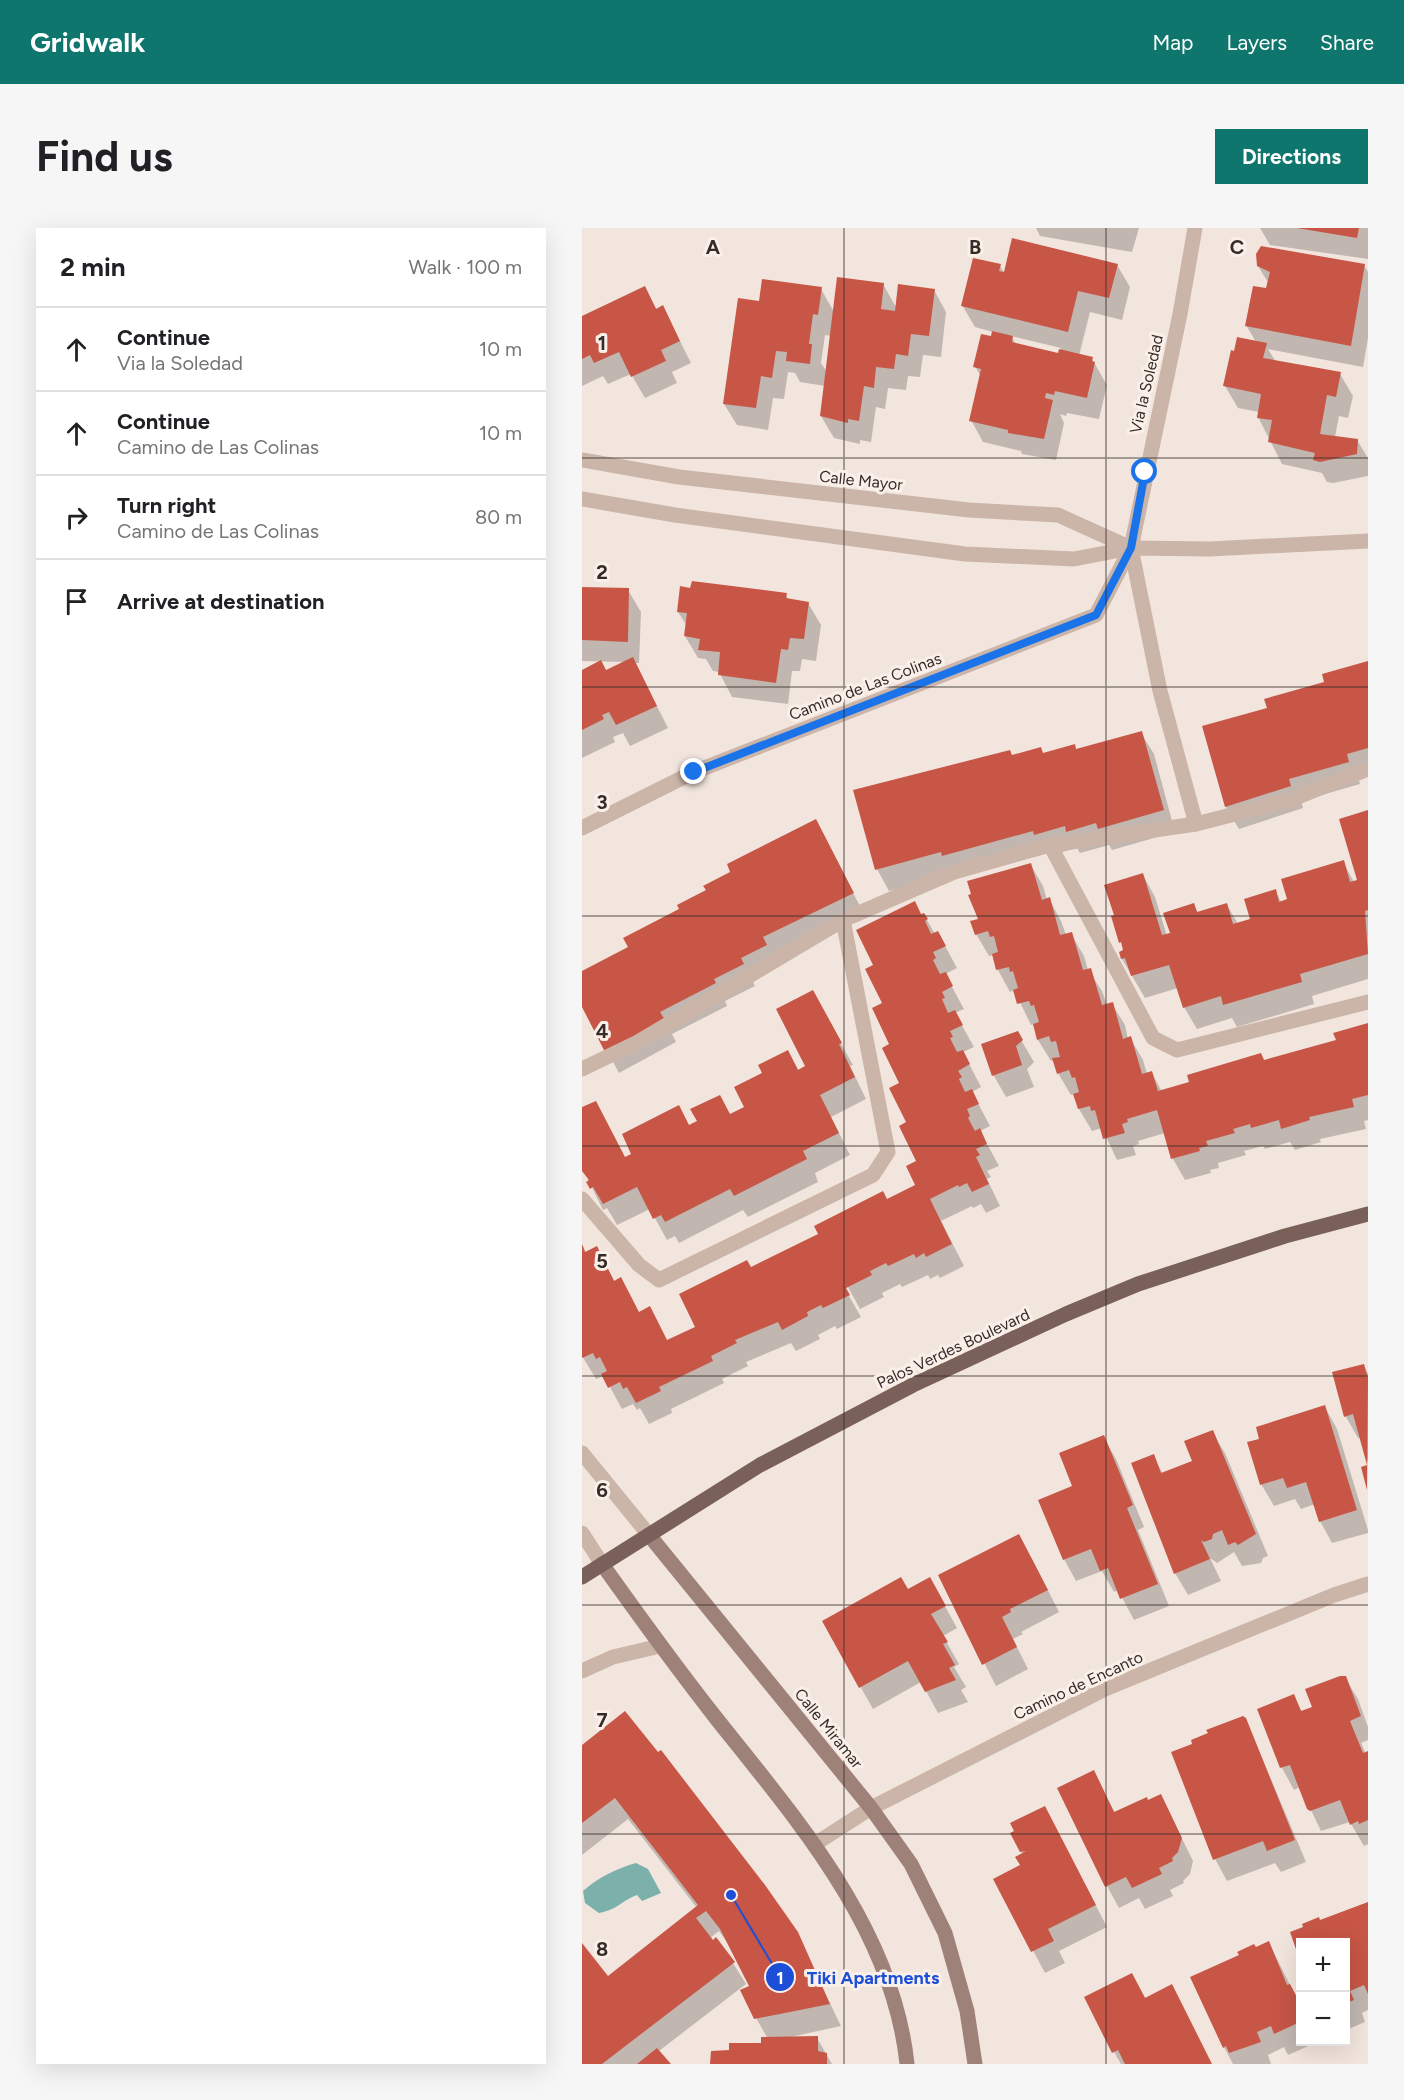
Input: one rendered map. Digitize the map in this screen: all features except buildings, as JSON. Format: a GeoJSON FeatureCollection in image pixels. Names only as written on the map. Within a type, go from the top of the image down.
{"type":"FeatureCollection","features":[{"type":"Feature","properties":{"kind":"main road","name":"Palos Verdes Boulevard"},"geometry":{"type":"LineString","coordinates":[[582,1577],[760,1465],[913,1385],[1066,1314],[1149,1280],[1285,1236],[1368,1214]]}},
{"type":"Feature","properties":{"kind":"main road","name":"Calle Miramar"},"geometry":{"type":"LineString","coordinates":[[649,1534],[871,1808],[911,1864],[945,1933],[967,2011],[975,2064]]}},
{"type":"Feature","properties":{"kind":"main road"},"geometry":{"type":"LineString","coordinates":[[602,1564],[660,1646],[815,1844],[861,1922],[892,1993],[907,2064]]}},
{"type":"Feature","properties":{"kind":"street","name":"Via la Soledad"},"geometry":{"type":"LineString","coordinates":[[1131,548],[1195,228]]}},
{"type":"Feature","properties":{"kind":"street","name":"Calle Mayor"},"geometry":{"type":"LineString","coordinates":[[582,459],[679,477],[969,510],[1058,515],[1131,548]]}},
{"type":"Feature","properties":{"kind":"street","name":"Calle Mayor"},"geometry":{"type":"LineString","coordinates":[[582,499],[675,515],[965,554],[1074,559],[1131,548],[1210,549],[1368,541]]}},
{"type":"Feature","properties":{"kind":"street"},"geometry":{"type":"LineString","coordinates":[[1131,548],[1160,691],[1196,824]]}},
{"type":"Feature","properties":{"kind":"street","name":"Camino de Las Colinas"},"geometry":{"type":"LineString","coordinates":[[582,828],[694,772],[1096,615],[1131,548]]}},
{"type":"Feature","properties":{"kind":"street"},"geometry":{"type":"LineString","coordinates":[[582,1069],[638,1042],[843,920],[954,872],[1050,845],[1196,824],[1290,801],[1368,769]]}},
{"type":"Feature","properties":{"kind":"street"},"geometry":{"type":"LineString","coordinates":[[1050,845],[1153,1038],[1177,1050],[1368,1002]]}},
{"type":"Feature","properties":{"kind":"street"},"geometry":{"type":"LineString","coordinates":[[582,1198],[639,1265],[659,1280],[873,1175],[888,1152],[843,920]]}},
{"type":"Feature","properties":{"kind":"street","name":"Calle Miramar"},"geometry":{"type":"LineString","coordinates":[[582,1453],[649,1534]]}},
{"type":"Feature","properties":{"kind":"street"},"geometry":{"type":"LineString","coordinates":[[582,1533],[602,1564]]}},
{"type":"Feature","properties":{"kind":"street","name":"Camino de Encanto"},"geometry":{"type":"LineString","coordinates":[[815,1844],[871,1808],[1106,1689],[1334,1595],[1368,1584]]}},
{"type":"Feature","properties":{"kind":"street"},"geometry":{"type":"LineString","coordinates":[[582,1671],[613,1657],[660,1646]]}},
{"type":"Feature","properties":{"kind":"water"},"geometry":{"type":"Polygon","coordinates":[[[636,1863],[648,1869],[661,1893],[642,1901],[637,1895],[599,1913],[585,1903],[583,1891],[589,1886],[608,1874],[636,1863]]]}},
{"type":"Feature","properties":{"kind":"place","name":"Tiki Apartments"},"geometry":{"type":"Point","coordinates":[731,1895]}},
{"type":"Feature","properties":{"kind":"route"},"geometry":{"type":"LineString","coordinates":[[694,772],[1096,615],[1131,548],[1145,472]]}}]}
